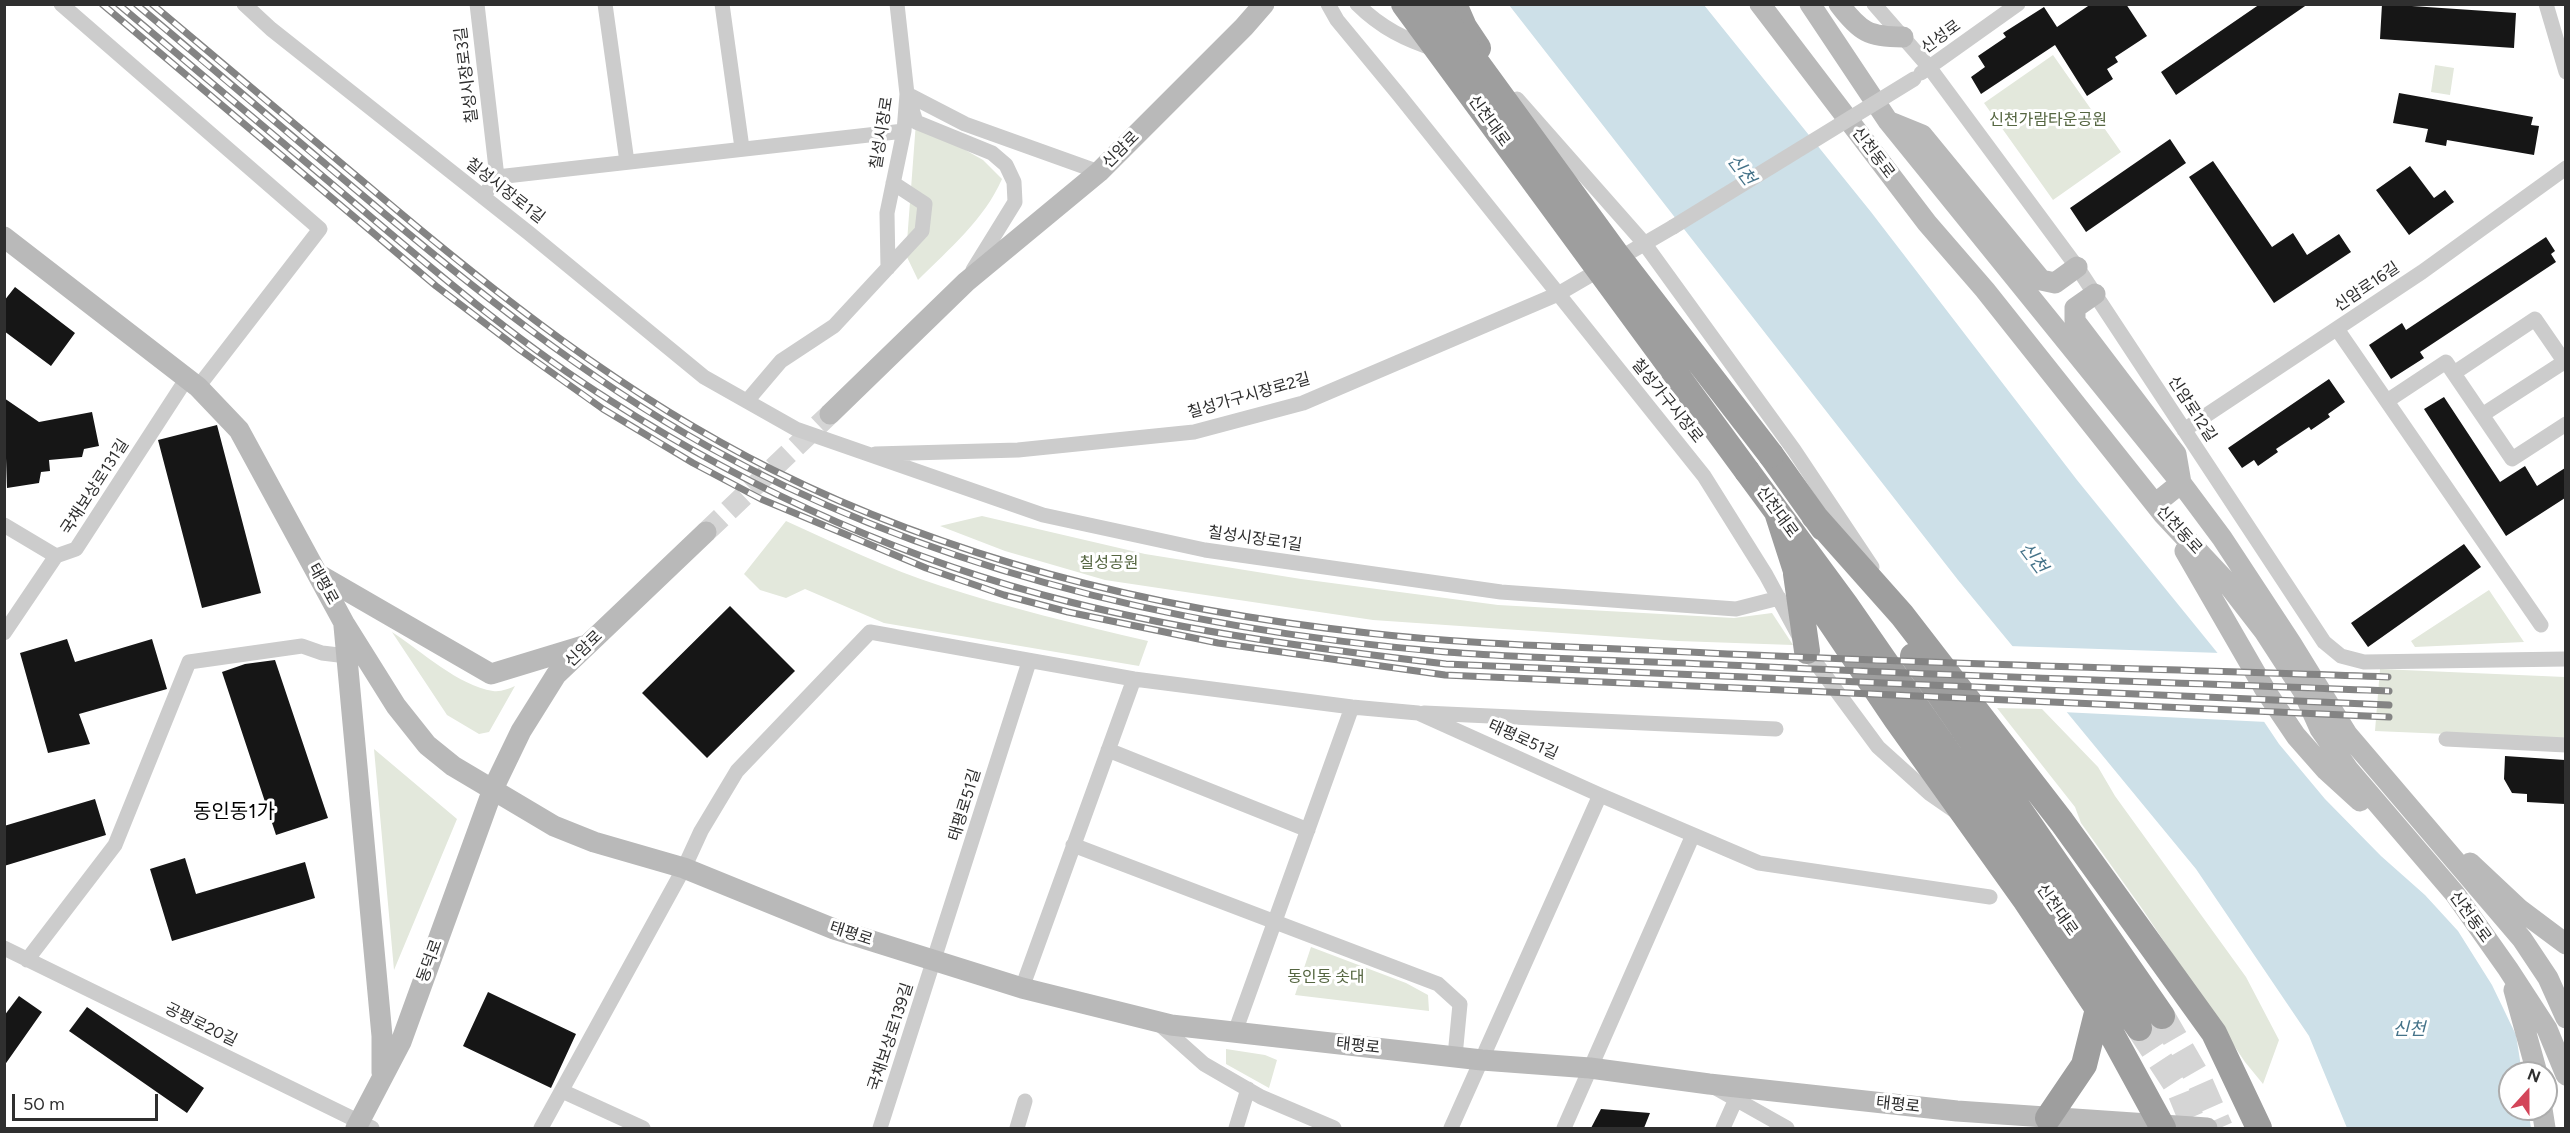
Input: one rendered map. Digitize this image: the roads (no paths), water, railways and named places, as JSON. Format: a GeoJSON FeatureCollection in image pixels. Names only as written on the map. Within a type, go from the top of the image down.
{"type":"FeatureCollection","features":[{"type":"Feature","properties":{"kind":"highway","name":"신천대로"},"geometry":{"type":"LineString","coordinates":[[1404,4],[1845,604],[2139,1028]]}},
{"type":"Feature","properties":{"kind":"highway","name":"신천대로"},"geometry":{"type":"LineString","coordinates":[[1434,4],[1616,254],[1771,455],[2162,1016]]}},
{"type":"Feature","properties":{"kind":"highway"},"geometry":{"type":"LineString","coordinates":[[1455,4],[1464,27],[1498,79]]}},
{"type":"Feature","properties":{"kind":"highway"},"geometry":{"type":"LineString","coordinates":[[1777,512],[1796,570],[1807,651]]}},
{"type":"Feature","properties":{"kind":"highway"},"geometry":{"type":"LineString","coordinates":[[1814,516],[1921,640],[2062,822],[2214,1033],[2259,1128]]}},
{"type":"Feature","properties":{"kind":"highway"},"geometry":{"type":"LineString","coordinates":[[1796,570],[1896,718],[2026,901],[2098,1009],[2113,1034],[2158,1127]]}},
{"type":"Feature","properties":{"kind":"highway"},"geometry":{"type":"LineString","coordinates":[[2113,1034],[2138,1040],[2167,1027],[2181,990]]}},
{"type":"Feature","properties":{"kind":"highway"},"geometry":{"type":"LineString","coordinates":[[2048,1118],[2084,1065],[2098,1009]]}},
{"type":"Feature","properties":{"kind":"main road","name":"신암로"},"geometry":{"type":"LineString","coordinates":[[830,414],[966,282],[1099,172],[1244,27],[1264,4]]}},
{"type":"Feature","properties":{"kind":"main road","name":"신천동로"},"geometry":{"type":"LineString","coordinates":[[1760,4],[1927,223],[1985,290],[2159,509],[2223,578],[2264,631],[2303,691],[2320,729],[2348,769],[2455,894],[2508,969],[2547,1029],[2565,1075]]}},
{"type":"Feature","properties":{"kind":"main road","name":"신천동로"},"geometry":{"type":"LineString","coordinates":[[1810,4],[1888,121],[2181,483],[2222,538],[2347,734],[2429,833],[2522,939],[2548,978],[2565,1018]]}},
{"type":"Feature","properties":{"kind":"main road"},"geometry":{"type":"LineString","coordinates":[[1839,4],[1854,24],[1877,37],[1903,37]]}},
{"type":"Feature","properties":{"kind":"main road"},"geometry":{"type":"LineString","coordinates":[[1888,121],[1922,135],[2041,280],[2055,283],[2077,267]]}},
{"type":"Feature","properties":{"kind":"main road","name":"태평로"},"geometry":{"type":"LineString","coordinates":[[4,237],[193,383],[239,430],[344,623],[396,706],[427,745],[453,766],[554,826],[594,842],[684,868],[834,929],[1022,988],[1171,1025],[1482,1060],[1590,1068],[1709,1084],[1957,1111],[2158,1127],[2207,1128]]}},
{"type":"Feature","properties":{"kind":"main road"},"geometry":{"type":"LineString","coordinates":[[2095,294],[2075,308],[2075,321],[2176,454],[2181,483],[2159,509],[2217,604],[2267,693],[2296,736],[2326,770],[2433,867]]}},
{"type":"Feature","properties":{"kind":"main road","name":"신암로"},"geometry":{"type":"LineString","coordinates":[[493,789],[521,731],[556,675],[706,532]]}},
{"type":"Feature","properties":{"kind":"main road"},"geometry":{"type":"LineString","coordinates":[[317,573],[491,674],[589,644]]}},
{"type":"Feature","properties":{"kind":"main road"},"geometry":{"type":"LineString","coordinates":[[344,623],[382,1036],[382,1079]]}},
{"type":"Feature","properties":{"kind":"main road","name":"동덕로"},"geometry":{"type":"LineString","coordinates":[[363,1126],[382,1079],[401,1042],[493,789]]}},
{"type":"Feature","properties":{"kind":"main road"},"geometry":{"type":"LineString","coordinates":[[2429,833],[2478,868],[2518,909],[2565,944]]}},
{"type":"Feature","properties":{"kind":"main road"},"geometry":{"type":"LineString","coordinates":[[2508,969],[2533,1061]]}},
{"type":"Feature","properties":{"kind":"street","name":"국채보상로131길"},"geometry":{"type":"LineString","coordinates":[[4,633],[56,556],[76,549],[193,383],[320,229],[61,4]]}},
{"type":"Feature","properties":{"kind":"street","name":"칠성시장로1길"},"geometry":{"type":"LineString","coordinates":[[244,4],[704,377],[796,429],[1043,515],[1205,550],[1501,592],[1736,609],[1779,598]]}},
{"type":"Feature","properties":{"kind":"street","name":"칠성시장로3길"},"geometry":{"type":"LineString","coordinates":[[477,4],[497,177]]}},
{"type":"Feature","properties":{"kind":"street"},"geometry":{"type":"LineString","coordinates":[[605,4],[627,162]]}},
{"type":"Feature","properties":{"kind":"street"},"geometry":{"type":"LineString","coordinates":[[722,4],[742,148]]}},
{"type":"Feature","properties":{"kind":"street","name":"칠성시장로"},"geometry":{"type":"LineString","coordinates":[[888,268],[887,213],[904,131],[907,94],[897,4]]}},
{"type":"Feature","properties":{"kind":"street","name":"칠성가구시장로"},"geometry":{"type":"LineString","coordinates":[[1328,4],[1337,20],[1704,476],[1779,598],[1807,651],[1878,747],[1929,793],[1969,821]]}},
{"type":"Feature","properties":{"kind":"street"},"geometry":{"type":"LineString","coordinates":[[1358,4],[1373,21],[1407,41],[1456,56],[1498,79],[1644,243],[1794,450],[1921,640]]}},
{"type":"Feature","properties":{"kind":"street","name":"신암로12길"},"geometry":{"type":"LineString","coordinates":[[1874,4],[1929,68],[2077,267],[2324,642],[2341,656],[2364,662],[2565,659]]}},
{"type":"Feature","properties":{"kind":"street","name":"신성로"},"geometry":{"type":"LineString","coordinates":[[1644,243],[1914,79],[2018,4]]}},
{"type":"Feature","properties":{"kind":"street"},"geometry":{"type":"LineString","coordinates":[[2546,4],[2565,72]]}},
{"type":"Feature","properties":{"kind":"street"},"geometry":{"type":"LineString","coordinates":[[907,94],[965,124],[1099,172]]}},
{"type":"Feature","properties":{"kind":"street","name":"신암로"},"geometry":{"type":"LineString","coordinates":[[907,94],[916,122],[992,153],[1006,165],[1014,182],[1015,202],[966,282]]}},
{"type":"Feature","properties":{"kind":"street"},"geometry":{"type":"LineString","coordinates":[[483,197],[497,177],[904,131]]}},
{"type":"Feature","properties":{"kind":"street","name":"신암로16길"},"geometry":{"type":"LineString","coordinates":[[2184,430],[2422,273],[2565,168]]}},
{"type":"Feature","properties":{"kind":"street"},"geometry":{"type":"LineString","coordinates":[[747,401],[781,361],[834,326],[922,231],[925,204],[893,183]]}},
{"type":"Feature","properties":{"kind":"street","name":"칠성가구시장로2길"},"geometry":{"type":"LineString","coordinates":[[866,454],[1018,450],[1194,432],[1304,403],[1558,294],[1644,243]]}},
{"type":"Feature","properties":{"kind":"street"},"geometry":{"type":"LineString","coordinates":[[2454,373],[2535,319],[2565,363],[2482,415]]}},
{"type":"Feature","properties":{"kind":"street"},"geometry":{"type":"LineString","coordinates":[[2337,329],[2541,625]]}},
{"type":"Feature","properties":{"kind":"street"},"geometry":{"type":"LineString","coordinates":[[2387,401],[2446,362],[2512,459],[2565,424]]}},
{"type":"Feature","properties":{"kind":"street"},"geometry":{"type":"LineString","coordinates":[[4,525],[56,556]]}},
{"type":"Feature","properties":{"kind":"street","name":"태평로51길"},"geometry":{"type":"LineString","coordinates":[[684,868],[701,831],[736,771],[870,632],[1134,679],[1352,707],[1418,713],[1759,863],[1990,897]]}},
{"type":"Feature","properties":{"kind":"street"},"geometry":{"type":"LineString","coordinates":[[27,960],[115,845],[189,662],[302,646],[322,653],[347,656]]}},
{"type":"Feature","properties":{"kind":"street","name":"태평로51길"},"geometry":{"type":"LineString","coordinates":[[935,960],[1029,662]]}},
{"type":"Feature","properties":{"kind":"street"},"geometry":{"type":"LineString","coordinates":[[1022,988],[1134,679]]}},
{"type":"Feature","properties":{"kind":"street"},"geometry":{"type":"LineString","coordinates":[[1235,1032],[1352,707]]}},
{"type":"Feature","properties":{"kind":"street"},"geometry":{"type":"LineString","coordinates":[[1418,713],[1776,729]]}},
{"type":"Feature","properties":{"kind":"street"},"geometry":{"type":"LineString","coordinates":[[2446,739],[2565,745]]}},
{"type":"Feature","properties":{"kind":"street"},"geometry":{"type":"LineString","coordinates":[[1108,750],[1308,830]]}},
{"type":"Feature","properties":{"kind":"street"},"geometry":{"type":"LineString","coordinates":[[1451,1128],[1600,795]]}},
{"type":"Feature","properties":{"kind":"street"},"geometry":{"type":"LineString","coordinates":[[1564,1128],[1693,835]]}},
{"type":"Feature","properties":{"kind":"street"},"geometry":{"type":"LineString","coordinates":[[1072,845],[1275,920],[1438,984],[1460,1004],[1455,1056]]}},
{"type":"Feature","properties":{"kind":"street"},"geometry":{"type":"LineString","coordinates":[[541,1128],[684,868]]}},
{"type":"Feature","properties":{"kind":"street","name":"공평로20길"},"geometry":{"type":"LineString","coordinates":[[4,948],[363,1126]]}},
{"type":"Feature","properties":{"kind":"street","name":"국채보상로139길"},"geometry":{"type":"LineString","coordinates":[[883,1128],[935,960]]}},
{"type":"Feature","properties":{"kind":"street"},"geometry":{"type":"LineString","coordinates":[[1157,1022],[1204,1064],[1248,1089],[1334,1128]]}},
{"type":"Feature","properties":{"kind":"street"},"geometry":{"type":"LineString","coordinates":[[1709,1084],[1787,1128]]}},
{"type":"Feature","properties":{"kind":"street"},"geometry":{"type":"LineString","coordinates":[[1236,1128],[1248,1089]]}},
{"type":"Feature","properties":{"kind":"street"},"geometry":{"type":"LineString","coordinates":[[562,1091],[643,1128]]}},
{"type":"Feature","properties":{"kind":"street"},"geometry":{"type":"LineString","coordinates":[[1723,1128],[1736,1099]]}},
{"type":"Feature","properties":{"kind":"street"},"geometry":{"type":"LineString","coordinates":[[1017,1128],[1025,1101]]}},
{"type":"Feature","properties":{"kind":"water","name":"신천"},"geometry":{"type":"Polygon","coordinates":[[[1509,5],[1704,5],[1871,212],[2077,480],[2220,656],[2279,744],[2325,799],[2381,856],[2425,895],[2458,931],[2492,985],[2516,1035],[2520,1061],[2498,1061],[2498,1121],[2530,1121],[2531,1128],[2347,1128],[2309,1036],[2196,869],[1958,580],[1509,5]]]}},
{"type":"Feature","properties":{"kind":"tunnel"},"geometry":{"type":"LineString","coordinates":[[706,532],[830,414]]}},
{"type":"Feature","properties":{"kind":"tunnel"},"geometry":{"type":"LineString","coordinates":[[2162,1016],[2199,1080],[2220,1128]]}},
{"type":"Feature","properties":{"kind":"tunnel"},"geometry":{"type":"LineString","coordinates":[[2139,1028],[2179,1089],[2195,1128]]}},
{"type":"Feature","properties":{"kind":"railway"},"geometry":{"type":"LineString","coordinates":[[102,4],[436,286],[603,409],[693,463],[761,499],[926,568],[1004,595],[1068,612],[1218,643],[1445,675],[2389,717]]}},
{"type":"Feature","properties":{"kind":"railway"},"geometry":{"type":"LineString","coordinates":[[118,4],[446,280],[510,331],[577,379],[665,434],[775,493],[890,544],[1009,585],[1070,602],[1163,623],[1304,646],[1446,664],[2389,705]]}},
{"type":"Feature","properties":{"kind":"railway"},"geometry":{"type":"LineString","coordinates":[[136,4],[485,296],[571,360],[616,390],[707,446],[793,490],[881,528],[972,561],[1065,588],[1159,611],[1254,629],[1446,652],[2389,691]]}},
{"type":"Feature","properties":{"kind":"railway"},"geometry":{"type":"LineString","coordinates":[[152,4],[462,264],[612,375],[718,441],[773,470],[843,503],[989,556],[1063,578],[1215,611],[1291,623],[1410,637],[1793,657],[2388,677]]}},
{"type":"Feature","properties":{"kind":"district","name":"동인동1가"},"geometry":{"type":"Point","coordinates":[234,812]}},
{"type":"Feature","properties":{"kind":"park label","name":"신천가람타운공원"},"geometry":{"type":"Point","coordinates":[2048,120]}},
{"type":"Feature","properties":{"kind":"park label","name":"칠성공원"},"geometry":{"type":"Point","coordinates":[1109,563]}},
{"type":"Feature","properties":{"kind":"park label","name":"동인동 솟대"},"geometry":{"type":"Point","coordinates":[1326,977]}}]}
